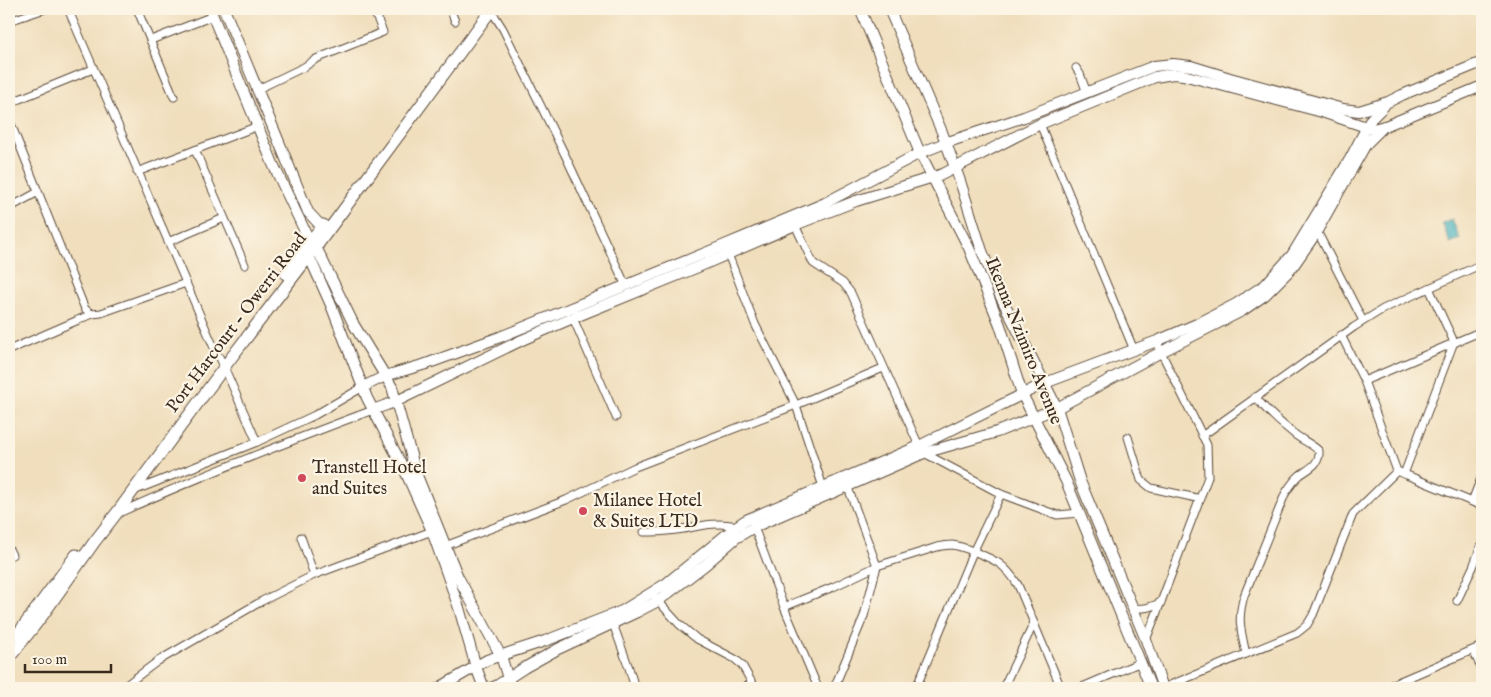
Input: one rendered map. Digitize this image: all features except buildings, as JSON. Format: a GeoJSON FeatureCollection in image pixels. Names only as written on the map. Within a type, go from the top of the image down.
{"type":"FeatureCollection","features":[{"type":"Feature","properties":{"kind":"main road","name":"Port Harcourt - Owerri Road"},"geometry":{"type":"LineString","coordinates":[[311,248],[322,227],[489,9]]}},
{"type":"Feature","properties":{"kind":"main road","name":"Port Harcourt - Owerri Road"},"geometry":{"type":"LineString","coordinates":[[9,647],[489,9]]}},
{"type":"Feature","properties":{"kind":"main road","name":"Port Harcourt - Owerri Road"},"geometry":{"type":"LineString","coordinates":[[9,658],[42,616],[223,364]]}},
{"type":"Feature","properties":{"kind":"street"},"geometry":{"type":"LineString","coordinates":[[9,21],[45,9]]}},
{"type":"Feature","properties":{"kind":"street"},"geometry":{"type":"LineString","coordinates":[[68,9],[137,172],[257,442]]}},
{"type":"Feature","properties":{"kind":"street"},"geometry":{"type":"LineString","coordinates":[[137,9],[174,97]]}},
{"type":"Feature","properties":{"kind":"street"},"geometry":{"type":"LineString","coordinates":[[224,9],[308,212],[322,227]]}},
{"type":"Feature","properties":{"kind":"street"},"geometry":{"type":"LineString","coordinates":[[258,89],[304,67],[316,59],[383,32],[373,9]]}},
{"type":"Feature","properties":{"kind":"street"},"geometry":{"type":"LineString","coordinates":[[450,9],[454,21]]}},
{"type":"Feature","properties":{"kind":"street"},"geometry":{"type":"LineString","coordinates":[[489,9],[503,29],[567,158],[626,286]]}},
{"type":"Feature","properties":{"kind":"street","name":"Ikenna Nzimiro Avenue"},"geometry":{"type":"LineString","coordinates":[[860,9],[920,153],[972,257],[1000,325],[1022,394],[1080,513],[1151,688]]}},
{"type":"Feature","properties":{"kind":"street","name":"Ikenna Nzimiro Avenue"},"geometry":{"type":"LineString","coordinates":[[889,9],[956,168],[986,260],[1000,295],[1057,408],[1080,481],[1146,640],[1163,688]]}},
{"type":"Feature","properties":{"kind":"street"},"geometry":{"type":"LineString","coordinates":[[151,40],[211,12],[273,164],[311,248],[354,325],[392,387],[412,461],[445,546],[458,577],[501,656],[509,683]]}},
{"type":"Feature","properties":{"kind":"street"},"geometry":{"type":"LineString","coordinates":[[116,514],[290,441],[397,401],[522,340],[795,224],[856,201],[897,187],[932,178],[956,168],[1040,124],[1149,79],[1173,64],[1192,66],[1343,109],[1359,111],[1388,102],[1482,62]]}},
{"type":"Feature","properties":{"kind":"street"},"geometry":{"type":"LineString","coordinates":[[132,491],[257,442],[315,415],[362,387],[385,376],[426,364],[500,337],[825,203],[920,153],[945,142],[1024,117],[1087,94],[1154,66],[1174,74],[1322,112],[1372,129],[1384,126],[1482,86]]}},
{"type":"Feature","properties":{"kind":"street"},"geometry":{"type":"LineString","coordinates":[[1076,68],[1087,94]]}},
{"type":"Feature","properties":{"kind":"street"},"geometry":{"type":"LineString","coordinates":[[9,107],[17,100],[93,69]]}},
{"type":"Feature","properties":{"kind":"street"},"geometry":{"type":"LineString","coordinates":[[491,688],[509,683],[558,648],[611,620],[622,611],[655,597],[705,565],[753,522],[823,487],[921,450],[997,432],[1057,408],[1265,285],[1292,255],[1350,158],[1366,127],[1375,113],[1388,102]]}},
{"type":"Feature","properties":{"kind":"street"},"geometry":{"type":"LineString","coordinates":[[9,119],[85,309],[92,314]]}},
{"type":"Feature","properties":{"kind":"street"},"geometry":{"type":"LineString","coordinates":[[1040,124],[1134,350]]}},
{"type":"Feature","properties":{"kind":"street"},"geometry":{"type":"LineString","coordinates":[[137,172],[258,126]]}},
{"type":"Feature","properties":{"kind":"street"},"geometry":{"type":"LineString","coordinates":[[655,597],[667,582],[737,526],[753,522],[848,485],[921,450],[1022,394],[1046,383],[1134,350],[1159,347],[1242,311],[1265,295],[1291,269],[1317,231],[1366,144],[1384,126]]}},
{"type":"Feature","properties":{"kind":"street"},"geometry":{"type":"LineString","coordinates":[[195,150],[244,265]]}},
{"type":"Feature","properties":{"kind":"street"},"geometry":{"type":"LineString","coordinates":[[9,208],[38,192]]}},
{"type":"Feature","properties":{"kind":"street"},"geometry":{"type":"LineString","coordinates":[[168,242],[224,218]]}},
{"type":"Feature","properties":{"kind":"street"},"geometry":{"type":"LineString","coordinates":[[795,224],[813,263],[843,283],[850,293],[921,450],[1001,494],[1057,515],[1080,513]]}},
{"type":"Feature","properties":{"kind":"street"},"geometry":{"type":"LineString","coordinates":[[1317,231],[1363,321]]}},
{"type":"Feature","properties":{"kind":"street"},"geometry":{"type":"LineString","coordinates":[[311,248],[362,387],[406,473],[432,531],[484,688]]}},
{"type":"Feature","properties":{"kind":"street"},"geometry":{"type":"LineString","coordinates":[[728,254],[756,324],[796,405],[823,487]]}},
{"type":"Feature","properties":{"kind":"street"},"geometry":{"type":"LineString","coordinates":[[1202,436],[1363,321],[1383,309],[1482,264]]}},
{"type":"Feature","properties":{"kind":"street"},"geometry":{"type":"LineString","coordinates":[[9,350],[92,314],[101,313],[186,284]]}},
{"type":"Feature","properties":{"kind":"street"},"geometry":{"type":"LineString","coordinates":[[1163,688],[1297,634],[1307,625],[1353,514],[1400,473],[1454,342],[1429,288]]}},
{"type":"Feature","properties":{"kind":"street"},"geometry":{"type":"LineString","coordinates":[[573,318],[616,417]]}},
{"type":"Feature","properties":{"kind":"street"},"geometry":{"type":"LineString","coordinates":[[1364,381],[1482,330]]}},
{"type":"Feature","properties":{"kind":"street"},"geometry":{"type":"LineString","coordinates":[[1342,335],[1364,381],[1400,473],[1482,506]]}},
{"type":"Feature","properties":{"kind":"street"},"geometry":{"type":"LineString","coordinates":[[1146,640],[1208,477],[1207,445],[1159,347]]}},
{"type":"Feature","properties":{"kind":"street"},"geometry":{"type":"LineString","coordinates":[[445,546],[566,500],[635,467],[796,405],[883,368]]}},
{"type":"Feature","properties":{"kind":"street"},"geometry":{"type":"LineString","coordinates":[[1246,654],[1239,623],[1244,596],[1285,494],[1291,484],[1317,462],[1319,457],[1319,451],[1314,446],[1295,435],[1273,418],[1255,398]]}},
{"type":"Feature","properties":{"kind":"street"},"geometry":{"type":"LineString","coordinates":[[1128,437],[1141,480],[1151,488],[1201,499]]}},
{"type":"Feature","properties":{"kind":"street"},"geometry":{"type":"LineString","coordinates":[[1472,502],[1482,476]]}},
{"type":"Feature","properties":{"kind":"street"},"geometry":{"type":"LineString","coordinates":[[834,688],[864,616],[877,566],[848,485]]}},
{"type":"Feature","properties":{"kind":"street"},"geometry":{"type":"LineString","coordinates":[[916,688],[973,552],[1001,494]]}},
{"type":"Feature","properties":{"kind":"street"},"geometry":{"type":"LineString","coordinates":[[753,522],[784,607],[818,688]]}},
{"type":"Feature","properties":{"kind":"street"},"geometry":{"type":"LineString","coordinates":[[644,532],[668,532],[710,523],[737,526]]}},
{"type":"Feature","properties":{"kind":"street"},"geometry":{"type":"LineString","coordinates":[[122,688],[158,661],[262,600],[314,575],[432,531]]}},
{"type":"Feature","properties":{"kind":"street"},"geometry":{"type":"LineString","coordinates":[[301,537],[314,575]]}},
{"type":"Feature","properties":{"kind":"street"},"geometry":{"type":"LineString","coordinates":[[1457,601],[1474,567],[1482,543]]}},
{"type":"Feature","properties":{"kind":"street"},"geometry":{"type":"LineString","coordinates":[[784,607],[877,566],[945,545],[955,545],[1000,564],[1011,574],[1018,585],[1060,688]]}},
{"type":"Feature","properties":{"kind":"street"},"geometry":{"type":"LineString","coordinates":[[655,597],[679,624],[697,639],[735,659],[742,665],[753,686],[744,688]]}},
{"type":"Feature","properties":{"kind":"street"},"geometry":{"type":"LineString","coordinates":[[1132,608],[1150,608],[1162,602]]}},
{"type":"Feature","properties":{"kind":"street"},"geometry":{"type":"LineString","coordinates":[[439,688],[488,660],[611,620]]}},
{"type":"Feature","properties":{"kind":"street"},"geometry":{"type":"LineString","coordinates":[[611,620],[635,688]]}},
{"type":"Feature","properties":{"kind":"street"},"geometry":{"type":"LineString","coordinates":[[1003,688],[1034,623]]}},
{"type":"Feature","properties":{"kind":"street"},"geometry":{"type":"LineString","coordinates":[[1384,688],[1482,646]]}},
{"type":"Feature","properties":{"kind":"street"},"geometry":{"type":"LineString","coordinates":[[1473,650],[1482,670]]}},
{"type":"Feature","properties":{"kind":"street"},"geometry":{"type":"LineString","coordinates":[[1080,688],[1141,662]]}},
{"type":"Feature","properties":{"kind":"water"},"geometry":{"type":"Polygon","coordinates":[[[1452,219],[1460,239],[1450,243],[1442,223],[1452,219]]]}},
{"type":"Feature","properties":{"kind":"place","name":"Transtell Hotel and Suites"},"geometry":{"type":"Point","coordinates":[302,478]}},
{"type":"Feature","properties":{"kind":"place","name":"Milanee Hotel & Suites LTD"},"geometry":{"type":"Point","coordinates":[583,511]}}]}
